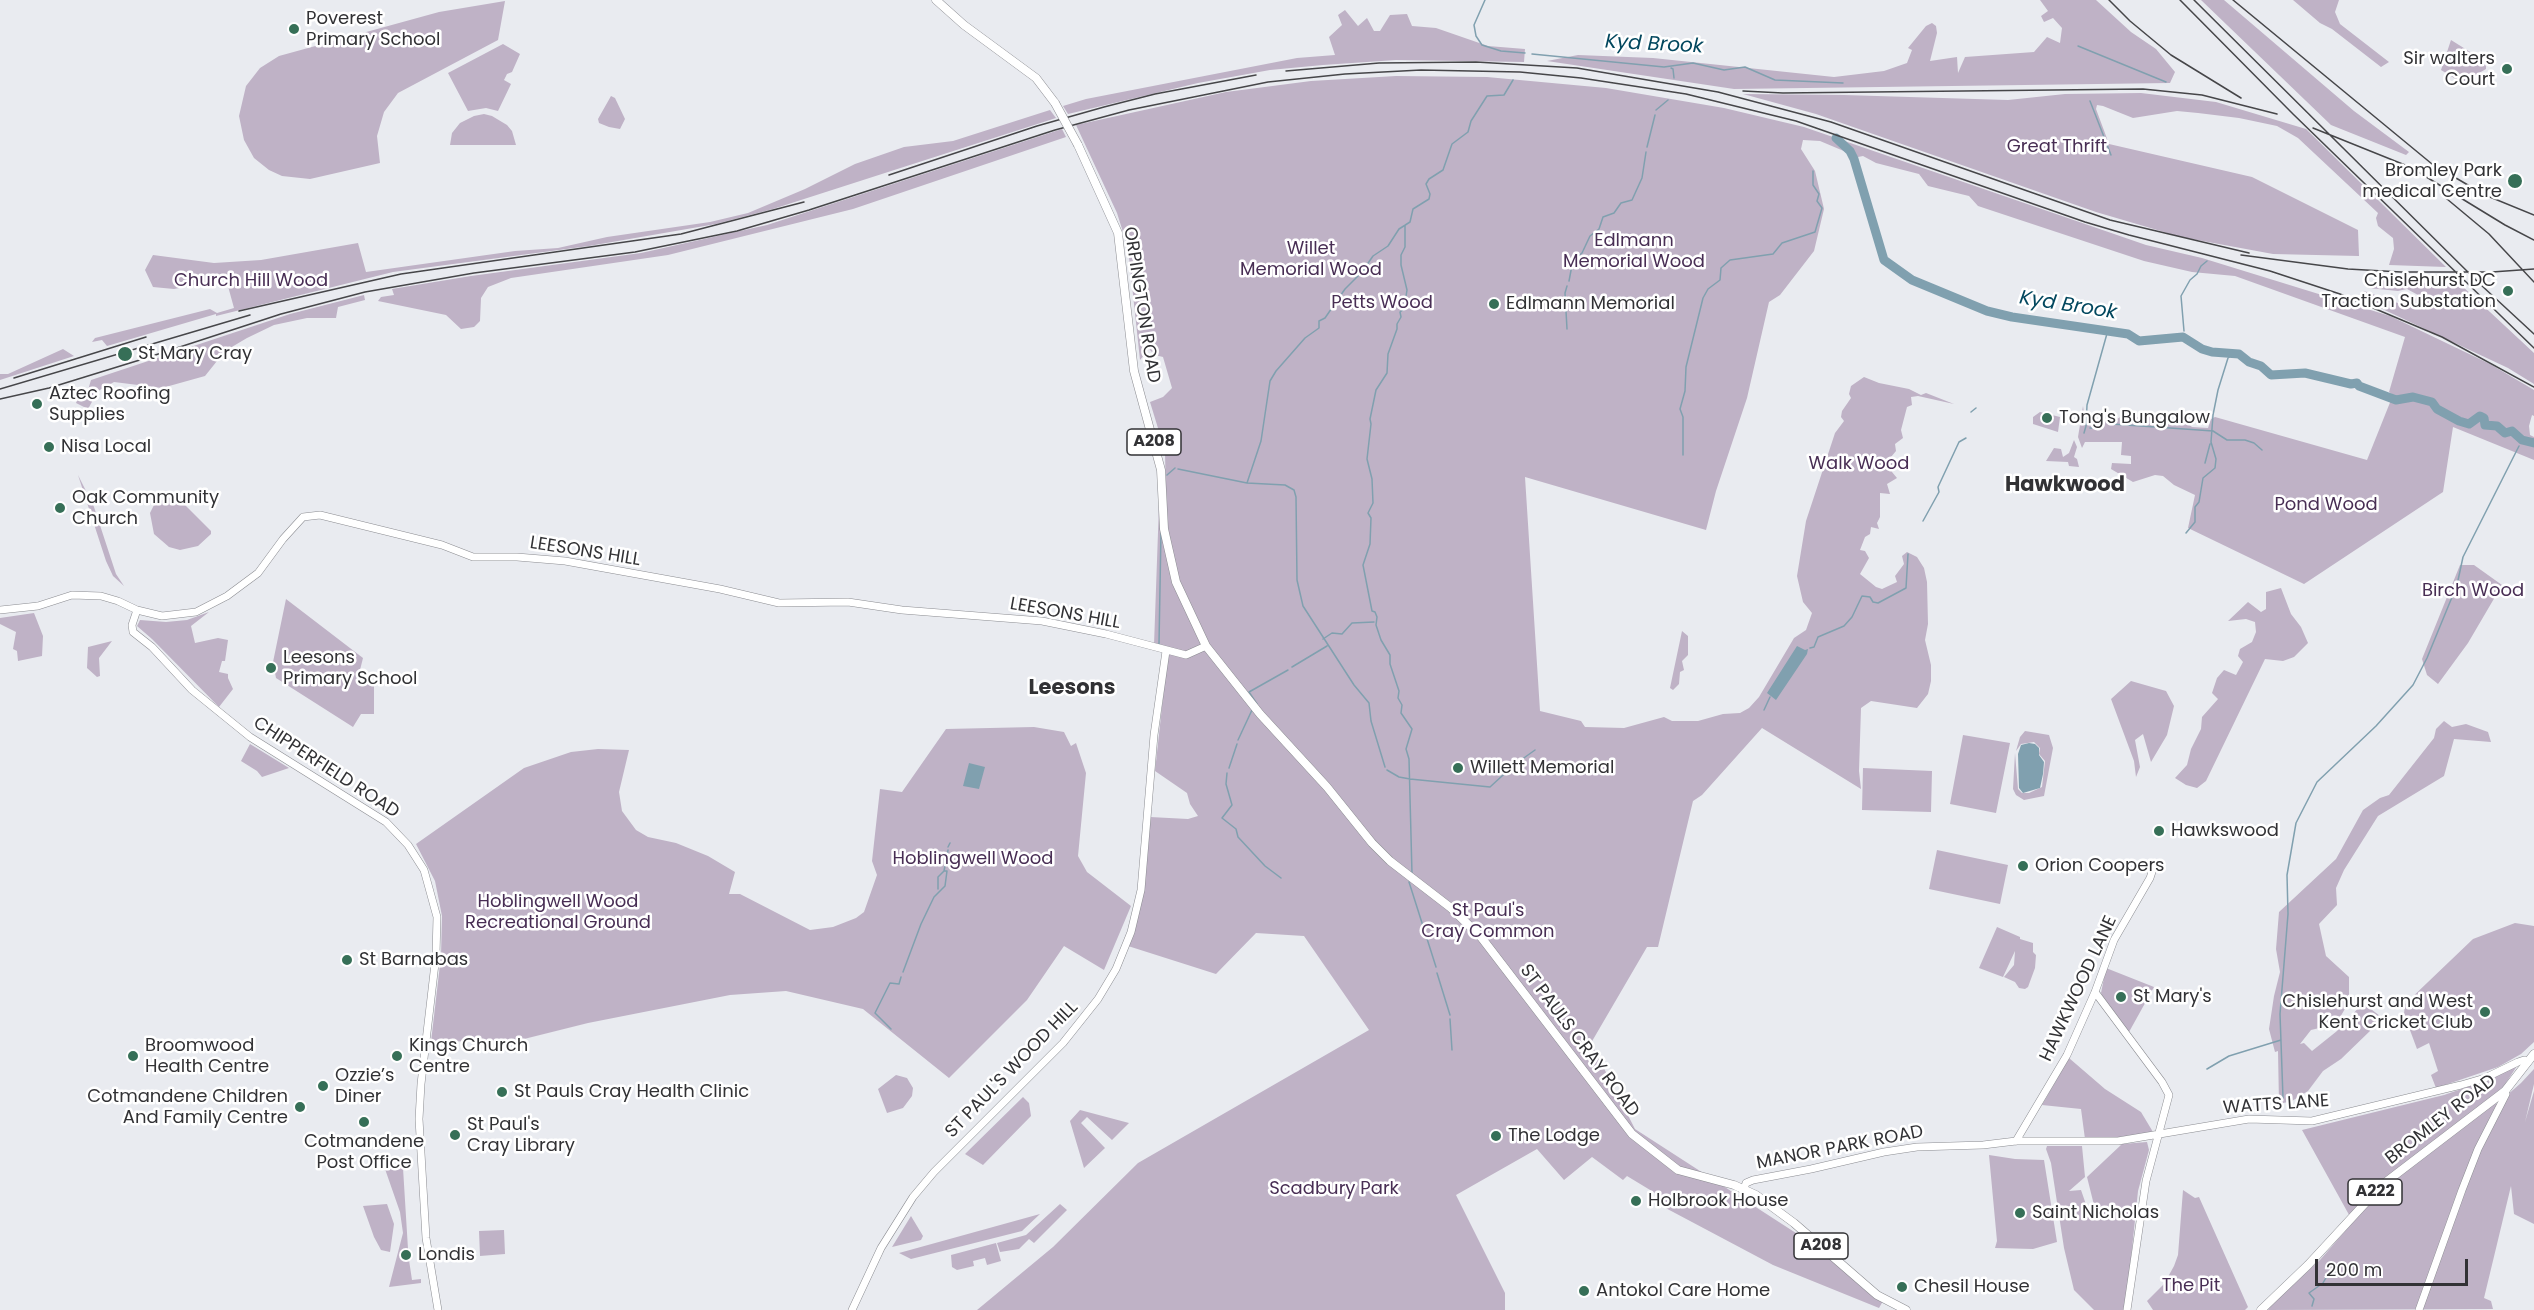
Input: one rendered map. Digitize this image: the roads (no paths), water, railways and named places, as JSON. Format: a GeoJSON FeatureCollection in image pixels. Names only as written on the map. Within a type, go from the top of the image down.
{"type":"FeatureCollection","features":[{"type":"Feature","properties":{"kind":"main road","name":"ORPINGTON ROAD"},"geometry":{"type":"LineString","coordinates":[[936,0],[964,25],[1035,78],[1055,103],[1078,145],[1118,233],[1134,371],[1161,470],[1164,529],[1176,582],[1206,645]]}},
{"type":"Feature","properties":{"kind":"main road","name":"ST PAULS CRAY ROAD"},"geometry":{"type":"LineString","coordinates":[[1206,645],[1260,714],[1328,788],[1372,843],[1390,861],[1452,908],[1481,937],[1539,1016],[1632,1134],[1678,1170],[1744,1189],[1794,1223],[1877,1294],[1906,1310]]}},
{"type":"Feature","properties":{"kind":"main road","name":"BROMLEY ROAD"},"geometry":{"type":"LineString","coordinates":[[2261,1310],[2308,1265],[2382,1185],[2505,1091],[2534,1053]]}},
{"type":"Feature","properties":{"kind":"street","name":"LEESONS HILL"},"geometry":{"type":"LineString","coordinates":[[0,610],[38,606],[72,595],[101,596],[137,610],[162,616],[182,615],[209,606],[227,596],[258,573],[283,539],[303,517],[320,515],[442,545],[473,557],[517,557],[565,561],[720,589],[779,603],[848,602],[902,610],[1042,621],[1106,634],[1186,655],[1206,645]]}},
{"type":"Feature","properties":{"kind":"street","name":"CHIPPERFIELD ROAD"},"geometry":{"type":"LineString","coordinates":[[137,610],[132,625],[134,632],[152,646],[192,690],[250,737],[386,822],[408,845],[424,870],[437,917],[436,955],[419,1119],[426,1238],[438,1310]]}},
{"type":"Feature","properties":{"kind":"street","name":"ST PAUL'S WOOD HILL"},"geometry":{"type":"LineString","coordinates":[[852,1310],[881,1248],[913,1197],[934,1172],[1063,1043],[1093,1006],[1116,969],[1131,932],[1141,890],[1155,735],[1166,651]]}},
{"type":"Feature","properties":{"kind":"street","name":"HAWKWOOD LANE"},"geometry":{"type":"LineString","coordinates":[[2016,1141],[2067,1055],[2095,992],[2114,940],[2144,888],[2155,863]]}},
{"type":"Feature","properties":{"kind":"street"},"geometry":{"type":"LineString","coordinates":[[2095,992],[2168,1091],[2138,1229],[2127,1310]]}},
{"type":"Feature","properties":{"kind":"street","name":"WATTS LANE"},"geometry":{"type":"LineString","coordinates":[[1983,1145],[2016,1141],[2118,1141],[2190,1127],[2249,1119],[2301,1121],[2335,1116],[2461,1085],[2485,1078],[2518,1062],[2528,1062]]}},
{"type":"Feature","properties":{"kind":"street"},"geometry":{"type":"LineString","coordinates":[[2420,1310],[2462,1190],[2478,1149],[2506,1095],[2505,1091]]}},
{"type":"Feature","properties":{"kind":"street"},"geometry":{"type":"LineString","coordinates":[[2026,1125],[2030,1141]]}},
{"type":"Feature","properties":{"kind":"street","name":"MANOR PARK ROAD"},"geometry":{"type":"LineString","coordinates":[[1744,1189],[1746,1183],[1753,1180],[1884,1152],[1917,1147],[1983,1145]]}},
{"type":"Feature","properties":{"kind":"water"},"geometry":{"type":"Polygon","coordinates":[[[1797,646],[1808,649],[1807,654],[1776,700],[1767,693],[1797,646]]]}},
{"type":"Feature","properties":{"kind":"water"},"geometry":{"type":"Polygon","coordinates":[[[2029,743],[2039,748],[2039,755],[2044,762],[2043,774],[2040,788],[2023,793],[2019,788],[2018,754],[2021,745],[2029,743]]]}},
{"type":"Feature","properties":{"kind":"water"},"geometry":{"type":"Polygon","coordinates":[[[969,763],[985,767],[979,789],[963,786],[969,763]]]}},
{"type":"Feature","properties":{"kind":"waterway","name":"Kyd Brook"},"geometry":{"type":"LineString","coordinates":[[1485,0],[1474,25],[1476,36],[1482,45],[1501,51],[1525,53]]}},
{"type":"Feature","properties":{"kind":"waterway"},"geometry":{"type":"LineString","coordinates":[[2078,46],[2166,82]]}},
{"type":"Feature","properties":{"kind":"waterway","name":"Kyd Brook"},"geometry":{"type":"LineString","coordinates":[[1532,54],[1664,67],[1693,63],[1724,70],[1745,67],[1775,80],[1843,83]]}},
{"type":"Feature","properties":{"kind":"waterway"},"geometry":{"type":"LineString","coordinates":[[1671,68],[1674,78]]}},
{"type":"Feature","properties":{"kind":"waterway"},"geometry":{"type":"LineString","coordinates":[[1247,483],[1261,441],[1270,381],[1276,371],[1305,338],[1319,328],[1319,321],[1325,318],[1345,289],[1362,272],[1373,256],[1388,246],[1399,229],[1410,222],[1413,209],[1429,199],[1430,194],[1426,184],[1429,179],[1443,170],[1452,144],[1468,132],[1471,121],[1487,96],[1504,95],[1513,80]]}},
{"type":"Feature","properties":{"kind":"waterway"},"geometry":{"type":"LineString","coordinates":[[1656,110],[1668,100]]}},
{"type":"Feature","properties":{"kind":"waterway"},"geometry":{"type":"LineString","coordinates":[[2090,101],[2111,155]]}},
{"type":"Feature","properties":{"kind":"waterway"},"geometry":{"type":"LineString","coordinates":[[1647,147],[1655,115]]}},
{"type":"Feature","properties":{"kind":"waterway","name":"Kyd Brook"},"geometry":{"type":"LineString","coordinates":[[1836,138],[1850,151],[1854,159],[1884,260],[1912,280],[1987,311],[2012,317],[2128,334],[2139,341],[2183,337],[2202,349],[2239,354],[2249,362],[2261,366],[2271,375],[2305,373],[2351,384],[2357,383],[2359,386],[2396,400],[2413,397],[2432,402],[2437,409],[2459,421],[2469,424],[2480,416],[2484,418],[2485,425],[2497,426],[2505,433],[2512,431],[2522,440],[2534,443]]}},
{"type":"Feature","properties":{"kind":"waterway"},"geometry":{"type":"LineString","coordinates":[[1569,281],[1573,260],[1582,253],[1590,236],[1599,229],[1603,217],[1614,213],[1621,203],[1632,200],[1642,178],[1646,152]]}},
{"type":"Feature","properties":{"kind":"waterway"},"geometry":{"type":"LineString","coordinates":[[1683,455],[1683,417],[1680,409],[1685,391],[1686,367],[1703,298],[1708,289],[1720,280],[1721,268],[1730,260],[1773,254],[1782,243],[1815,232],[1822,208],[1817,201],[1819,194],[1813,185],[1813,171]]}},
{"type":"Feature","properties":{"kind":"waterway"},"geometry":{"type":"LineString","coordinates":[[1405,225],[1405,247],[1401,255],[1407,290],[1404,309],[1400,312],[1401,317],[1388,354],[1387,373],[1376,390],[1370,419],[1367,459],[1372,479],[1373,503],[1368,513],[1371,518],[1370,544],[1363,565],[1372,611],[1377,617],[1376,625],[1381,640],[1390,655],[1390,664],[1399,691],[1398,698],[1402,705],[1401,713],[1412,729],[1406,749],[1409,759],[1412,874]]}},
{"type":"Feature","properties":{"kind":"waterway"},"geometry":{"type":"LineString","coordinates":[[2184,331],[2181,296],[2190,280],[2207,261]]}},
{"type":"Feature","properties":{"kind":"waterway"},"geometry":{"type":"LineString","coordinates":[[1567,286],[1565,293],[1567,329]]}},
{"type":"Feature","properties":{"kind":"waterway"},"geometry":{"type":"LineString","coordinates":[[2084,433],[2087,405],[2108,330]]}},
{"type":"Feature","properties":{"kind":"waterway"},"geometry":{"type":"LineString","coordinates":[[2186,533],[2195,522],[2195,507],[2199,502],[2203,478],[2215,468],[2216,459],[2211,442],[2213,415],[2228,358],[2233,354]]}},
{"type":"Feature","properties":{"kind":"waterway"},"geometry":{"type":"LineString","coordinates":[[1971,412],[1976,408]]}},
{"type":"Feature","properties":{"kind":"waterway"},"geometry":{"type":"LineString","coordinates":[[2112,424],[2213,431],[2227,440],[2245,440],[2254,443],[2262,450]]}},
{"type":"Feature","properties":{"kind":"waterway"},"geometry":{"type":"LineString","coordinates":[[1923,521],[1939,492],[1938,487],[1959,442],[1966,438]]}},
{"type":"Feature","properties":{"kind":"waterway"},"geometry":{"type":"LineString","coordinates":[[2205,463],[2210,444]]}},
{"type":"Feature","properties":{"kind":"waterway"},"geometry":{"type":"LineString","coordinates":[[2283,1098],[2280,1014],[2288,914],[2287,875],[2296,823],[2317,782],[2376,726],[2413,685],[2427,658],[2457,585],[2463,557],[2519,446]]}},
{"type":"Feature","properties":{"kind":"waterway"},"geometry":{"type":"LineString","coordinates":[[1167,475],[1175,468]]}},
{"type":"Feature","properties":{"kind":"waterway"},"geometry":{"type":"LineString","coordinates":[[1178,469],[1247,483],[1285,485],[1294,490],[1297,580],[1303,606],[1354,685],[1369,703],[1371,721],[1385,767]]}},
{"type":"Feature","properties":{"kind":"waterway"},"geometry":{"type":"LineString","coordinates":[[1159,644],[1161,531]]}},
{"type":"Feature","properties":{"kind":"waterway"},"geometry":{"type":"LineString","coordinates":[[1810,648],[1814,647],[1818,637],[1844,626],[1852,617],[1862,596],[1870,597],[1873,602],[1878,603],[1906,588],[1908,554]]}},
{"type":"Feature","properties":{"kind":"waterway"},"geometry":{"type":"LineString","coordinates":[[1323,639],[1332,633],[1342,634],[1352,623],[1374,622]]}},
{"type":"Feature","properties":{"kind":"waterway"},"geometry":{"type":"LineString","coordinates":[[1292,667],[1327,646]]}},
{"type":"Feature","properties":{"kind":"waterway"},"geometry":{"type":"LineString","coordinates":[[1257,704],[1249,692],[1288,670]]}},
{"type":"Feature","properties":{"kind":"waterway"},"geometry":{"type":"LineString","coordinates":[[1764,710],[1770,697]]}},
{"type":"Feature","properties":{"kind":"waterway"},"geometry":{"type":"LineString","coordinates":[[1238,740],[1252,710]]}},
{"type":"Feature","properties":{"kind":"waterway"},"geometry":{"type":"LineString","coordinates":[[1229,768],[1237,744]]}},
{"type":"Feature","properties":{"kind":"waterway"},"geometry":{"type":"LineString","coordinates":[[1387,770],[1399,777],[1410,779],[1490,787],[1535,750]]}},
{"type":"Feature","properties":{"kind":"waterway"},"geometry":{"type":"LineString","coordinates":[[1227,773],[1226,784],[1232,805],[1222,818],[1236,829],[1238,837],[1265,866],[1281,878]]}},
{"type":"Feature","properties":{"kind":"waterway"},"geometry":{"type":"LineString","coordinates":[[948,847],[950,843]]}},
{"type":"Feature","properties":{"kind":"waterway"},"geometry":{"type":"LineString","coordinates":[[938,889],[938,877],[944,871],[948,850]]}},
{"type":"Feature","properties":{"kind":"waterway"},"geometry":{"type":"LineString","coordinates":[[903,972],[934,897],[945,886],[947,871],[944,871]]}},
{"type":"Feature","properties":{"kind":"waterway"},"geometry":{"type":"LineString","coordinates":[[1409,882],[1436,967]]}},
{"type":"Feature","properties":{"kind":"waterway"},"geometry":{"type":"LineString","coordinates":[[1437,973],[1450,1015]]}},
{"type":"Feature","properties":{"kind":"waterway"},"geometry":{"type":"LineString","coordinates":[[891,1029],[875,1013],[890,983],[899,984],[901,977]]}},
{"type":"Feature","properties":{"kind":"waterway"},"geometry":{"type":"LineString","coordinates":[[1450,1019],[1452,1050]]}},
{"type":"Feature","properties":{"kind":"waterway"},"geometry":{"type":"LineString","coordinates":[[2207,1069],[2229,1056],[2281,1040]]}},
{"type":"Feature","properties":{"kind":"waterway"},"geometry":{"type":"LineString","coordinates":[[2312,1306],[2314,1299],[2309,1293],[2323,1283],[2327,1276]]}},
{"type":"Feature","properties":{"kind":"railway"},"geometry":{"type":"LineString","coordinates":[[2109,0],[2171,55],[2241,98]]}},
{"type":"Feature","properties":{"kind":"railway"},"geometry":{"type":"LineString","coordinates":[[2180,0],[2293,114],[2534,348]]}},
{"type":"Feature","properties":{"kind":"railway"},"geometry":{"type":"LineString","coordinates":[[2194,0],[2481,285],[2534,334]]}},
{"type":"Feature","properties":{"kind":"railway"},"geometry":{"type":"LineString","coordinates":[[2233,0],[2432,164],[2485,195],[2534,215]]}},
{"type":"Feature","properties":{"kind":"railway"},"geometry":{"type":"LineString","coordinates":[[1286,71],[1379,63],[1476,62],[1577,68],[1718,92],[1831,122],[2110,220],[2249,253]]}},
{"type":"Feature","properties":{"kind":"railway"},"geometry":{"type":"LineString","coordinates":[[0,399],[49,388],[281,314],[365,292],[474,273],[635,252],[737,231],[1055,130],[1129,110],[1268,82],[1345,74],[1421,70],[1520,72],[1581,78],[1686,94],[1796,121],[2085,222],[2270,271],[2340,294],[2442,337],[2534,387]]}},
{"type":"Feature","properties":{"kind":"railway"},"geometry":{"type":"LineString","coordinates":[[889,175],[1037,126],[1104,107],[1155,94],[1256,75]]}},
{"type":"Feature","properties":{"kind":"railway"},"geometry":{"type":"LineString","coordinates":[[1743,91],[1783,93],[2143,89],[2202,95],[2277,114]]}},
{"type":"Feature","properties":{"kind":"railway"},"geometry":{"type":"LineString","coordinates":[[2313,128],[2410,167],[2534,240]]}},
{"type":"Feature","properties":{"kind":"railway"},"geometry":{"type":"LineString","coordinates":[[2441,194],[2489,234],[2534,282]]}},
{"type":"Feature","properties":{"kind":"railway"},"geometry":{"type":"LineString","coordinates":[[239,311],[401,274],[681,234],[804,202]]}},
{"type":"Feature","properties":{"kind":"railway"},"geometry":{"type":"LineString","coordinates":[[2241,255],[2348,269],[2401,272],[2492,272],[2534,269]]}},
{"type":"Feature","properties":{"kind":"railway"},"geometry":{"type":"LineString","coordinates":[[0,389],[250,315]]}},
{"type":"Feature","properties":{"kind":"railway"},"geometry":{"type":"LineString","coordinates":[[14,378],[146,337]]}},
{"type":"Feature","properties":{"kind":"place","name":"Poverest Primary School"},"geometry":{"type":"Point","coordinates":[294,29]}},
{"type":"Feature","properties":{"kind":"place","name":"Sir walters Court"},"geometry":{"type":"Point","coordinates":[2507,69]}},
{"type":"Feature","properties":{"kind":"place","name":"Bromley Park medical Centre"},"geometry":{"type":"Point","coordinates":[2515,181]}},
{"type":"Feature","properties":{"kind":"place","name":"Chislehurst DC Traction Substation"},"geometry":{"type":"Point","coordinates":[2508,291]}},
{"type":"Feature","properties":{"kind":"place","name":"Edlmann Memorial"},"geometry":{"type":"Point","coordinates":[1494,304]}},
{"type":"Feature","properties":{"kind":"place","name":"St Mary Cray"},"geometry":{"type":"Point","coordinates":[125,354]}},
{"type":"Feature","properties":{"kind":"place","name":"Aztec Roofing Supplies"},"geometry":{"type":"Point","coordinates":[37,404]}},
{"type":"Feature","properties":{"kind":"place","name":"Tong's Bungalow"},"geometry":{"type":"Point","coordinates":[2047,418]}},
{"type":"Feature","properties":{"kind":"place","name":"Nisa Local"},"geometry":{"type":"Point","coordinates":[49,447]}},
{"type":"Feature","properties":{"kind":"place","name":"Oak Community Church"},"geometry":{"type":"Point","coordinates":[60,508]}},
{"type":"Feature","properties":{"kind":"place","name":"Leesons Primary School"},"geometry":{"type":"Point","coordinates":[271,668]}},
{"type":"Feature","properties":{"kind":"place","name":"Willett Memorial"},"geometry":{"type":"Point","coordinates":[1458,768]}},
{"type":"Feature","properties":{"kind":"place","name":"Hawkswood"},"geometry":{"type":"Point","coordinates":[2159,831]}},
{"type":"Feature","properties":{"kind":"place","name":"Orion Coopers"},"geometry":{"type":"Point","coordinates":[2023,866]}},
{"type":"Feature","properties":{"kind":"place","name":"St Barnabas"},"geometry":{"type":"Point","coordinates":[347,960]}},
{"type":"Feature","properties":{"kind":"place","name":"St Mary's"},"geometry":{"type":"Point","coordinates":[2121,997]}},
{"type":"Feature","properties":{"kind":"place","name":"Chislehurst and West Kent Cricket Club"},"geometry":{"type":"Point","coordinates":[2485,1012]}},
{"type":"Feature","properties":{"kind":"place","name":"Broomwood Health Centre"},"geometry":{"type":"Point","coordinates":[133,1056]}},
{"type":"Feature","properties":{"kind":"place","name":"Kings Church Centre"},"geometry":{"type":"Point","coordinates":[397,1056]}},
{"type":"Feature","properties":{"kind":"place","name":"Ozzie’s Diner"},"geometry":{"type":"Point","coordinates":[323,1086]}},
{"type":"Feature","properties":{"kind":"place","name":"St Pauls Cray Health Clinic"},"geometry":{"type":"Point","coordinates":[502,1092]}},
{"type":"Feature","properties":{"kind":"place","name":"Cotmandene Children And Family Centre"},"geometry":{"type":"Point","coordinates":[300,1107]}},
{"type":"Feature","properties":{"kind":"place","name":"Cotmandene Post Office"},"geometry":{"type":"Point","coordinates":[364,1122]}},
{"type":"Feature","properties":{"kind":"place","name":"St Paul's Cray Library"},"geometry":{"type":"Point","coordinates":[455,1135]}},
{"type":"Feature","properties":{"kind":"place","name":"The Lodge"},"geometry":{"type":"Point","coordinates":[1496,1136]}},
{"type":"Feature","properties":{"kind":"place","name":"Holbrook House"},"geometry":{"type":"Point","coordinates":[1636,1201]}},
{"type":"Feature","properties":{"kind":"place","name":"Saint Nicholas"},"geometry":{"type":"Point","coordinates":[2020,1213]}},
{"type":"Feature","properties":{"kind":"place","name":"Londis"},"geometry":{"type":"Point","coordinates":[406,1255]}},
{"type":"Feature","properties":{"kind":"place","name":"Chesil House"},"geometry":{"type":"Point","coordinates":[1902,1287]}},
{"type":"Feature","properties":{"kind":"place","name":"Antokol Care Home"},"geometry":{"type":"Point","coordinates":[1584,1291]}},
{"type":"Feature","properties":{"kind":"district","name":"Hawkwood"},"geometry":{"type":"Point","coordinates":[2065,486]}},
{"type":"Feature","properties":{"kind":"district","name":"Leesons"},"geometry":{"type":"Point","coordinates":[1072,689]}},
{"type":"Feature","properties":{"kind":"park label","name":"Great Thrift"},"geometry":{"type":"Point","coordinates":[2057,147]}},
{"type":"Feature","properties":{"kind":"park label","name":"Edlmann Memorial Wood"},"geometry":{"type":"Point","coordinates":[1634,251]}},
{"type":"Feature","properties":{"kind":"park label","name":"Willet Memorial Wood"},"geometry":{"type":"Point","coordinates":[1311,259]}},
{"type":"Feature","properties":{"kind":"park label","name":"Church Hill Wood"},"geometry":{"type":"Point","coordinates":[251,281]}},
{"type":"Feature","properties":{"kind":"park label","name":"Petts Wood"},"geometry":{"type":"Point","coordinates":[1382,303]}},
{"type":"Feature","properties":{"kind":"park label","name":"Walk Wood"},"geometry":{"type":"Point","coordinates":[1859,464]}},
{"type":"Feature","properties":{"kind":"park label","name":"Pond Wood"},"geometry":{"type":"Point","coordinates":[2326,505]}},
{"type":"Feature","properties":{"kind":"park label","name":"Birch Wood"},"geometry":{"type":"Point","coordinates":[2473,591]}},
{"type":"Feature","properties":{"kind":"park label","name":"Hoblingwell Wood"},"geometry":{"type":"Point","coordinates":[973,859]}},
{"type":"Feature","properties":{"kind":"park label","name":"Hoblingwell Wood Recreational Ground"},"geometry":{"type":"Point","coordinates":[558,912]}},
{"type":"Feature","properties":{"kind":"park label","name":"St Paul's Cray Common"},"geometry":{"type":"Point","coordinates":[1488,921]}},
{"type":"Feature","properties":{"kind":"park label","name":"Scadbury Park"},"geometry":{"type":"Point","coordinates":[1334,1189]}},
{"type":"Feature","properties":{"kind":"park label","name":"The Pit"},"geometry":{"type":"Point","coordinates":[2191,1286]}}]}
